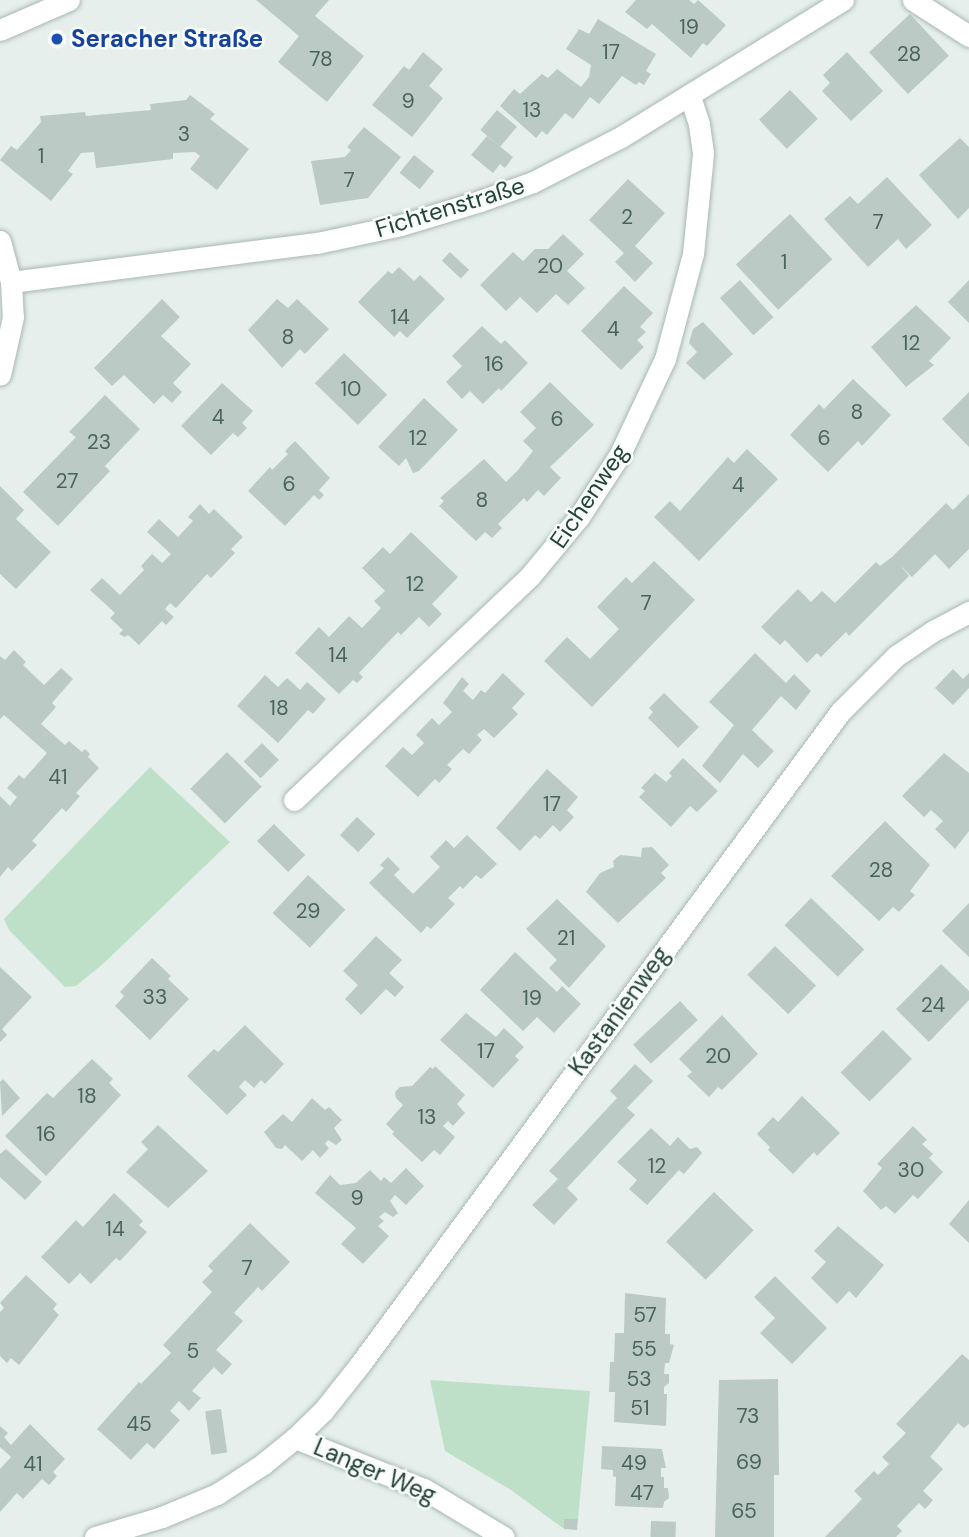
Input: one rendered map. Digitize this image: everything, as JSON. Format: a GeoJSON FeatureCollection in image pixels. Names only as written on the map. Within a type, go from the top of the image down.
{"type":"FeatureCollection","features":[{"type":"Feature","properties":{"kind":"street"},"geometry":{"type":"LineString","coordinates":[[0,30],[69,0]]}},
{"type":"Feature","properties":{"kind":"street","name":"Fichtenstraße"},"geometry":{"type":"LineString","coordinates":[[11,282],[317,243],[423,219],[533,182],[621,137],[843,0]]}},
{"type":"Feature","properties":{"kind":"street"},"geometry":{"type":"LineString","coordinates":[[913,0],[969,36]]}},
{"type":"Feature","properties":{"kind":"street","name":"Eichenweg"},"geometry":{"type":"LineString","coordinates":[[293,800],[530,576],[579,517],[620,454],[665,359],[680,313],[693,254],[703,153],[699,124],[690,96]]}},
{"type":"Feature","properties":{"kind":"street"},"geometry":{"type":"LineString","coordinates":[[0,242],[11,282],[11,334],[0,375]]}},
{"type":"Feature","properties":{"kind":"street","name":"Kastanienweg"},"geometry":{"type":"LineString","coordinates":[[295,1438],[323,1411],[353,1373],[840,712],[896,656],[933,631],[969,612]]}},
{"type":"Feature","properties":{"kind":"street","name":"Langer Weg"},"geometry":{"type":"LineString","coordinates":[[95,1537],[162,1517],[217,1494],[263,1464],[295,1438],[424,1489],[503,1537]]}},
{"type":"Feature","properties":{"kind":"green space"},"geometry":{"type":"Polygon","coordinates":[[[150,767],[230,842],[104,963],[76,986],[65,987],[9,930],[4,919],[150,767]]]}},
{"type":"Feature","properties":{"kind":"green space"},"geometry":{"type":"Polygon","coordinates":[[[430,1380],[590,1391],[578,1519],[564,1519],[564,1529],[511,1490],[445,1451],[430,1380]]]}},
{"type":"Feature","properties":{"kind":"building"},"geometry":{"type":"Polygon","coordinates":[[[256,0],[329,0],[315,16],[364,56],[327,102],[278,62],[299,36],[256,0]]]}},
{"type":"Feature","properties":{"kind":"building"},"geometry":{"type":"Polygon","coordinates":[[[636,0],[689,0],[694,4],[698,0],[726,25],[707,46],[703,43],[691,58],[652,24],[647,29],[625,12],[636,0]]]}},
{"type":"Feature","properties":{"kind":"building"},"geometry":{"type":"Polygon","coordinates":[[[910,14],[949,56],[908,94],[869,52],[910,14]]]}},
{"type":"Feature","properties":{"kind":"building"},"geometry":{"type":"Polygon","coordinates":[[[598,19],[656,54],[646,71],[651,74],[644,85],[639,82],[636,85],[622,76],[599,104],[590,97],[573,119],[565,113],[547,135],[542,131],[536,138],[500,106],[514,89],[520,94],[542,74],[548,78],[557,69],[581,87],[589,77],[591,65],[566,49],[579,29],[589,34],[598,19]]]}},
{"type":"Feature","properties":{"kind":"building"},"geometry":{"type":"Polygon","coordinates":[[[423,52],[443,69],[429,86],[443,98],[412,137],[372,105],[404,66],[409,70],[423,52]]]}},
{"type":"Feature","properties":{"kind":"building"},"geometry":{"type":"Polygon","coordinates":[[[847,52],[883,91],[851,121],[822,91],[830,83],[823,75],[847,52]]]}},
{"type":"Feature","properties":{"kind":"building"},"geometry":{"type":"Polygon","coordinates":[[[790,90],[818,119],[787,149],[759,120],[790,90]]]}},
{"type":"Feature","properties":{"kind":"building"},"geometry":{"type":"Polygon","coordinates":[[[190,95],[215,114],[210,119],[249,149],[217,190],[190,169],[200,156],[195,152],[173,153],[173,159],[96,168],[94,152],[81,153],[68,171],[73,174],[51,201],[0,160],[11,146],[17,150],[41,122],[40,116],[85,112],[86,116],[151,110],[150,104],[186,100],[190,95]]]}},
{"type":"Feature","properties":{"kind":"building"},"geometry":{"type":"Polygon","coordinates":[[[497,110],[517,127],[500,147],[480,130],[497,110]]]}},
{"type":"Feature","properties":{"kind":"building"},"geometry":{"type":"Polygon","coordinates":[[[364,127],[401,157],[368,198],[320,205],[311,161],[345,157],[351,150],[347,147],[364,127]]]}},
{"type":"Feature","properties":{"kind":"building"},"geometry":{"type":"Polygon","coordinates":[[[487,136],[513,157],[505,168],[500,164],[493,173],[471,155],[487,136]]]}},
{"type":"Feature","properties":{"kind":"building"},"geometry":{"type":"Polygon","coordinates":[[[960,138],[969,147],[969,208],[958,219],[919,175],[960,138]]]}},
{"type":"Feature","properties":{"kind":"building"},"geometry":{"type":"Polygon","coordinates":[[[414,155],[434,171],[420,189],[400,173],[414,155]]]}},
{"type":"Feature","properties":{"kind":"building"},"geometry":{"type":"Polygon","coordinates":[[[887,177],[932,225],[906,249],[898,239],[868,267],[824,219],[850,196],[858,204],[887,177]]]}},
{"type":"Feature","properties":{"kind":"building"},"geometry":{"type":"Polygon","coordinates":[[[628,179],[665,213],[635,246],[653,263],[635,282],[615,262],[624,253],[589,220],[628,179]]]}},
{"type":"Feature","properties":{"kind":"building"},"geometry":{"type":"Polygon","coordinates":[[[790,214],[832,259],[778,310],[736,264],[790,214]]]}},
{"type":"Feature","properties":{"kind":"building"},"geometry":{"type":"Polygon","coordinates":[[[563,234],[584,254],[567,271],[585,288],[568,305],[556,294],[537,313],[520,297],[506,311],[480,285],[513,252],[523,261],[535,249],[548,249],[563,234]]]}},
{"type":"Feature","properties":{"kind":"building"},"geometry":{"type":"Polygon","coordinates":[[[450,252],[469,270],[461,279],[442,261],[450,252]]]}},
{"type":"Feature","properties":{"kind":"building"},"geometry":{"type":"Polygon","coordinates":[[[399,267],[414,281],[420,275],[445,299],[407,338],[400,331],[394,337],[358,302],[388,271],[392,274],[399,267]]]}},
{"type":"Feature","properties":{"kind":"building"},"geometry":{"type":"Polygon","coordinates":[[[740,280],[773,317],[753,335],[720,298],[740,280]]]}},
{"type":"Feature","properties":{"kind":"building"},"geometry":{"type":"Polygon","coordinates":[[[969,280],[969,323],[948,302],[969,280]]]}},
{"type":"Feature","properties":{"kind":"building"},"geometry":{"type":"Polygon","coordinates":[[[624,286],[653,313],[640,327],[646,332],[637,340],[644,347],[621,370],[581,331],[624,286]]]}},
{"type":"Feature","properties":{"kind":"building"},"geometry":{"type":"Polygon","coordinates":[[[162,299],[180,317],[161,336],[191,364],[173,383],[182,392],[172,403],[163,395],[154,404],[124,375],[112,386],[94,368],[162,299]]]}},
{"type":"Feature","properties":{"kind":"building"},"geometry":{"type":"Polygon","coordinates":[[[277,299],[288,308],[297,299],[329,329],[305,354],[300,349],[282,368],[248,330],[277,299]]]}},
{"type":"Feature","properties":{"kind":"building"},"geometry":{"type":"Polygon","coordinates":[[[916,305],[951,338],[929,361],[934,365],[906,387],[871,347],[916,305]]]}},
{"type":"Feature","properties":{"kind":"building"},"geometry":{"type":"Polygon","coordinates":[[[703,322],[733,354],[704,380],[686,363],[697,352],[689,343],[693,329],[703,322]]]}},
{"type":"Feature","properties":{"kind":"building"},"geometry":{"type":"Polygon","coordinates":[[[482,326],[501,344],[505,340],[528,363],[501,391],[499,388],[483,404],[470,391],[462,399],[446,382],[462,366],[452,356],[482,326]]]}},
{"type":"Feature","properties":{"kind":"building"},"geometry":{"type":"Polygon","coordinates":[[[344,353],[387,395],[358,425],[315,383],[344,353]]]}},
{"type":"Feature","properties":{"kind":"building"},"geometry":{"type":"Polygon","coordinates":[[[853,379],[891,415],[862,446],[858,441],[828,472],[790,435],[819,404],[824,409],[853,379]]]}},
{"type":"Feature","properties":{"kind":"building"},"geometry":{"type":"Polygon","coordinates":[[[550,382],[594,425],[550,467],[561,478],[544,496],[538,490],[527,502],[524,498],[498,524],[502,528],[492,538],[485,532],[476,541],[439,506],[444,501],[440,498],[484,459],[506,482],[518,470],[533,451],[523,441],[536,428],[520,412],[550,382]]]}},
{"type":"Feature","properties":{"kind":"building"},"geometry":{"type":"Polygon","coordinates":[[[222,383],[253,411],[242,423],[247,428],[238,437],[233,433],[211,455],[181,426],[222,383]]]}},
{"type":"Feature","properties":{"kind":"building"},"geometry":{"type":"Polygon","coordinates":[[[969,392],[969,447],[942,419],[969,392]]]}},
{"type":"Feature","properties":{"kind":"building"},"geometry":{"type":"Polygon","coordinates":[[[105,395],[140,429],[105,466],[110,471],[58,526],[23,492],[76,437],[69,432],[105,395]]]}},
{"type":"Feature","properties":{"kind":"building"},"geometry":{"type":"Polygon","coordinates":[[[424,398],[458,430],[419,471],[413,473],[406,458],[399,466],[378,447],[424,398]]]}},
{"type":"Feature","properties":{"kind":"building"},"geometry":{"type":"Polygon","coordinates":[[[295,441],[330,478],[319,490],[324,495],[319,500],[314,495],[285,526],[248,491],[270,467],[272,470],[288,454],[285,451],[295,441]]]}},
{"type":"Feature","properties":{"kind":"building"},"geometry":{"type":"Polygon","coordinates":[[[747,449],[778,479],[699,561],[654,517],[670,501],[680,511],[728,457],[734,463],[747,449]]]}},
{"type":"Feature","properties":{"kind":"building"},"geometry":{"type":"Polygon","coordinates":[[[0,486],[24,510],[16,519],[51,552],[16,589],[0,574],[0,486]]]}},
{"type":"Feature","properties":{"kind":"building"},"geometry":{"type":"Polygon","coordinates":[[[969,494],[969,549],[949,569],[935,554],[912,577],[900,565],[909,576],[849,636],[846,632],[821,657],[817,653],[807,663],[785,640],[780,645],[761,627],[798,589],[811,602],[822,591],[835,603],[876,562],[880,566],[892,557],[946,503],[953,510],[969,494]]]}},
{"type":"Feature","properties":{"kind":"building"},"geometry":{"type":"Polygon","coordinates":[[[200,504],[209,514],[214,509],[243,537],[231,549],[235,553],[211,578],[207,574],[176,608],[170,603],[165,609],[174,617],[166,625],[162,621],[139,645],[128,635],[125,637],[119,634],[123,630],[110,618],[115,613],[90,590],[102,578],[120,595],[144,570],[141,566],[152,554],[162,563],[171,554],[147,532],[159,519],[178,537],[193,521],[188,517],[200,504]]]}},
{"type":"Feature","properties":{"kind":"building"},"geometry":{"type":"Polygon","coordinates":[[[411,532],[458,577],[432,604],[442,614],[429,627],[419,617],[401,635],[398,632],[359,673],[363,677],[357,683],[353,680],[339,694],[295,653],[319,627],[329,637],[349,616],[362,628],[381,608],[374,601],[385,591],[362,568],[383,547],[390,554],[411,532]]]}},
{"type":"Feature","properties":{"kind":"building"},"geometry":{"type":"Polygon","coordinates":[[[654,561],[695,600],[592,707],[544,661],[567,637],[590,659],[619,629],[597,607],[626,577],[632,583],[654,561]]]}},
{"type":"Feature","properties":{"kind":"building"},"geometry":{"type":"Polygon","coordinates":[[[14,650],[26,662],[23,665],[44,685],[61,668],[73,679],[52,703],[56,707],[41,724],[65,745],[69,741],[82,752],[85,749],[90,754],[88,757],[99,768],[76,793],[80,796],[66,812],[62,808],[32,841],[37,845],[12,871],[8,867],[0,877],[0,796],[10,806],[17,797],[7,788],[19,775],[24,779],[47,753],[4,715],[0,719],[0,656],[5,660],[14,650]]]}},
{"type":"Feature","properties":{"kind":"building"},"geometry":{"type":"Polygon","coordinates":[[[755,653],[786,683],[794,674],[811,691],[796,710],[781,696],[752,730],[774,751],[758,768],[743,754],[720,783],[702,766],[734,725],[709,702],[755,653]]]}},
{"type":"Feature","properties":{"kind":"building"},"geometry":{"type":"Polygon","coordinates":[[[953,669],[963,679],[969,673],[969,688],[953,705],[935,688],[953,669]]]}},
{"type":"Feature","properties":{"kind":"building"},"geometry":{"type":"Polygon","coordinates":[[[503,673],[525,694],[512,708],[518,714],[494,738],[484,729],[477,735],[482,740],[469,754],[463,749],[447,765],[452,769],[439,783],[435,779],[418,797],[385,766],[403,747],[412,755],[424,743],[416,735],[432,718],[439,725],[452,712],[443,703],[462,677],[469,684],[463,691],[473,700],[481,690],[485,693],[503,673]]]}},
{"type":"Feature","properties":{"kind":"building"},"geometry":{"type":"Polygon","coordinates":[[[265,675],[278,687],[287,678],[300,690],[307,682],[326,699],[313,714],[308,710],[278,743],[237,706],[265,675]]]}},
{"type":"Feature","properties":{"kind":"building"},"geometry":{"type":"Polygon","coordinates":[[[664,693],[699,727],[678,748],[648,718],[653,712],[649,708],[664,693]]]}},
{"type":"Feature","properties":{"kind":"building"},"geometry":{"type":"Polygon","coordinates":[[[262,743],[279,760],[261,778],[244,761],[262,743]]]}},
{"type":"Feature","properties":{"kind":"building"},"geometry":{"type":"Polygon","coordinates":[[[227,752],[262,787],[225,823],[190,789],[227,752]]]}},
{"type":"Feature","properties":{"kind":"building"},"geometry":{"type":"Polygon","coordinates":[[[944,753],[969,773],[969,831],[955,849],[935,829],[943,821],[931,810],[924,817],[902,796],[944,753]]]}},
{"type":"Feature","properties":{"kind":"building"},"geometry":{"type":"Polygon","coordinates":[[[683,758],[718,791],[697,812],[690,806],[671,827],[639,797],[645,791],[641,788],[655,773],[666,782],[672,776],[669,773],[683,758]]]}},
{"type":"Feature","properties":{"kind":"building"},"geometry":{"type":"Polygon","coordinates":[[[547,769],[578,797],[567,810],[574,817],[560,832],[553,825],[540,839],[535,835],[520,851],[496,828],[547,769]]]}},
{"type":"Feature","properties":{"kind":"building"},"geometry":{"type":"Polygon","coordinates":[[[357,817],[375,834],[358,852],[340,835],[357,817]]]}},
{"type":"Feature","properties":{"kind":"building"},"geometry":{"type":"Polygon","coordinates":[[[885,821],[930,865],[910,891],[915,895],[899,912],[893,907],[879,921],[831,876],[885,821]]]}},
{"type":"Feature","properties":{"kind":"building"},"geometry":{"type":"Polygon","coordinates":[[[274,824],[305,855],[288,872],[257,841],[274,824]]]}},
{"type":"Feature","properties":{"kind":"building"},"geometry":{"type":"Polygon","coordinates":[[[467,835],[497,864],[481,879],[476,875],[463,889],[460,886],[448,898],[455,904],[431,929],[427,926],[421,933],[369,883],[384,868],[380,865],[388,857],[400,869],[394,875],[413,894],[440,867],[430,857],[446,840],[454,848],[467,835]]]}},
{"type":"Feature","properties":{"kind":"building"},"geometry":{"type":"Polygon","coordinates":[[[652,847],[669,865],[661,873],[666,878],[618,923],[586,892],[600,873],[614,867],[613,861],[620,855],[641,857],[642,848],[652,847]]]}},
{"type":"Feature","properties":{"kind":"building"},"geometry":{"type":"Polygon","coordinates":[[[308,875],[345,910],[310,948],[273,913],[308,875]]]}},
{"type":"Feature","properties":{"kind":"building"},"geometry":{"type":"Polygon","coordinates":[[[811,898],[864,949],[838,977],[785,925],[811,898]]]}},
{"type":"Feature","properties":{"kind":"building"},"geometry":{"type":"Polygon","coordinates":[[[557,899],[606,946],[569,988],[549,968],[557,960],[526,929],[557,899]]]}},
{"type":"Feature","properties":{"kind":"building"},"geometry":{"type":"Polygon","coordinates":[[[969,903],[969,957],[942,931],[969,903]]]}},
{"type":"Feature","properties":{"kind":"building"},"geometry":{"type":"Polygon","coordinates":[[[376,936],[402,960],[389,973],[404,987],[395,997],[386,989],[361,1015],[345,999],[358,985],[343,971],[376,936]]]}},
{"type":"Feature","properties":{"kind":"building"},"geometry":{"type":"Polygon","coordinates":[[[775,946],[816,986],[788,1014],[747,975],[775,946]]]}},
{"type":"Feature","properties":{"kind":"building"},"geometry":{"type":"Polygon","coordinates":[[[515,952],[557,992],[562,986],[581,1004],[554,1033],[537,1017],[523,1031],[480,990],[515,952]]]}},
{"type":"Feature","properties":{"kind":"building"},"geometry":{"type":"Polygon","coordinates":[[[152,958],[171,976],[168,979],[189,999],[150,1040],[115,1006],[124,996],[120,992],[152,958]]]}},
{"type":"Feature","properties":{"kind":"building"},"geometry":{"type":"Polygon","coordinates":[[[941,964],[969,991],[969,1000],[929,1042],[896,1009],[941,964]]]}},
{"type":"Feature","properties":{"kind":"building"},"geometry":{"type":"Polygon","coordinates":[[[0,967],[32,997],[2,1029],[7,1035],[0,1042],[0,967]]]}},
{"type":"Feature","properties":{"kind":"building"},"geometry":{"type":"Polygon","coordinates":[[[680,1001],[698,1020],[651,1064],[633,1045],[680,1001]]]}},
{"type":"Feature","properties":{"kind":"building"},"geometry":{"type":"Polygon","coordinates":[[[466,1013],[496,1037],[504,1028],[524,1047],[515,1056],[519,1060],[493,1088],[440,1040],[466,1013]]]}},
{"type":"Feature","properties":{"kind":"building"},"geometry":{"type":"Polygon","coordinates":[[[722,1015],[758,1054],[722,1090],[718,1087],[709,1097],[687,1076],[692,1072],[679,1059],[722,1015]]]}},
{"type":"Feature","properties":{"kind":"building"},"geometry":{"type":"Polygon","coordinates":[[[245,1025],[284,1064],[265,1084],[261,1080],[254,1088],[245,1080],[239,1087],[247,1095],[227,1115],[187,1076],[214,1049],[218,1052],[245,1025]]]}},
{"type":"Feature","properties":{"kind":"building"},"geometry":{"type":"Polygon","coordinates":[[[883,1030],[912,1059],[870,1101],[841,1072],[883,1030]]]}},
{"type":"Feature","properties":{"kind":"building"},"geometry":{"type":"Polygon","coordinates":[[[92,1059],[113,1079],[109,1083],[121,1095],[46,1176],[5,1136],[47,1093],[53,1098],[92,1059]]]}},
{"type":"Feature","properties":{"kind":"building"},"geometry":{"type":"Polygon","coordinates":[[[635,1064],[653,1081],[627,1108],[635,1115],[567,1188],[578,1199],[554,1225],[532,1205],[558,1179],[549,1171],[617,1098],[610,1091],[635,1064]]]}},
{"type":"Feature","properties":{"kind":"building"},"geometry":{"type":"Polygon","coordinates":[[[435,1066],[465,1095],[457,1104],[465,1113],[453,1126],[448,1121],[443,1126],[455,1137],[440,1155],[434,1150],[422,1162],[392,1134],[394,1132],[386,1124],[403,1105],[396,1098],[395,1092],[400,1087],[412,1086],[430,1067],[433,1069],[435,1066]]]}},
{"type":"Feature","properties":{"kind":"building"},"geometry":{"type":"Polygon","coordinates":[[[3,1079],[20,1098],[2,1116],[0,1082],[3,1079]]]}},
{"type":"Feature","properties":{"kind":"building"},"geometry":{"type":"Polygon","coordinates":[[[802,1096],[840,1133],[817,1156],[814,1152],[793,1174],[768,1150],[770,1147],[757,1134],[773,1117],[778,1122],[802,1096]]]}},
{"type":"Feature","properties":{"kind":"building"},"geometry":{"type":"Polygon","coordinates":[[[312,1098],[325,1110],[329,1107],[342,1120],[334,1128],[342,1140],[336,1145],[328,1140],[325,1144],[329,1148],[320,1158],[313,1150],[302,1161],[285,1145],[282,1149],[276,1148],[264,1132],[283,1114],[292,1122],[312,1098]]]}},
{"type":"Feature","properties":{"kind":"building"},"geometry":{"type":"Polygon","coordinates":[[[158,1125],[208,1171],[168,1208],[126,1172],[148,1149],[141,1142],[158,1125]]]}},
{"type":"Feature","properties":{"kind":"building"},"geometry":{"type":"Polygon","coordinates":[[[913,1126],[927,1140],[922,1144],[933,1154],[929,1158],[943,1172],[918,1199],[913,1195],[895,1214],[886,1206],[881,1210],[863,1191],[882,1168],[877,1164],[913,1126]]]}},
{"type":"Feature","properties":{"kind":"building"},"geometry":{"type":"Polygon","coordinates":[[[651,1128],[670,1146],[678,1137],[690,1149],[697,1147],[702,1153],[684,1174],[679,1170],[647,1205],[629,1189],[637,1180],[617,1162],[651,1128]]]}},
{"type":"Feature","properties":{"kind":"building"},"geometry":{"type":"Polygon","coordinates":[[[6,1149],[42,1182],[25,1200],[0,1177],[0,1154],[6,1149]]]}},
{"type":"Feature","properties":{"kind":"building"},"geometry":{"type":"Polygon","coordinates":[[[406,1168],[424,1186],[406,1205],[395,1195],[390,1201],[398,1213],[393,1217],[385,1212],[379,1217],[384,1221],[378,1226],[389,1236],[363,1264],[341,1244],[356,1228],[315,1193],[330,1175],[340,1185],[356,1183],[370,1170],[381,1181],[384,1177],[391,1183],[406,1168]]]}},
{"type":"Feature","properties":{"kind":"building"},"geometry":{"type":"Polygon","coordinates":[[[714,1192],[754,1230],[706,1280],[666,1242],[714,1192]]]}},
{"type":"Feature","properties":{"kind":"building"},"geometry":{"type":"Polygon","coordinates":[[[114,1193],[143,1221],[139,1225],[147,1232],[120,1261],[116,1258],[91,1284],[80,1273],[69,1284],[41,1257],[76,1220],[83,1227],[114,1193]]]}},
{"type":"Feature","properties":{"kind":"building"},"geometry":{"type":"Polygon","coordinates":[[[969,1200],[969,1243],[949,1224],[969,1200]]]}},
{"type":"Feature","properties":{"kind":"building"},"geometry":{"type":"Polygon","coordinates":[[[250,1223],[290,1262],[262,1291],[258,1287],[234,1313],[243,1321],[216,1350],[232,1364],[222,1375],[214,1367],[192,1391],[201,1398],[189,1411],[179,1401],[170,1411],[180,1420],[154,1449],[147,1443],[131,1460],[97,1429],[139,1382],[141,1384],[171,1353],[163,1345],[212,1292],[202,1282],[213,1271],[208,1266],[250,1223]]]}},
{"type":"Feature","properties":{"kind":"building"},"geometry":{"type":"Polygon","coordinates":[[[838,1226],[884,1265],[856,1298],[849,1291],[837,1304],[811,1278],[826,1262],[814,1251],[838,1226]]]}},
{"type":"Feature","properties":{"kind":"building"},"geometry":{"type":"Polygon","coordinates":[[[26,1275],[57,1304],[53,1309],[59,1315],[19,1365],[11,1358],[7,1363],[0,1356],[0,1312],[4,1308],[0,1303],[26,1275]]]}},
{"type":"Feature","properties":{"kind":"building"},"geometry":{"type":"Polygon","coordinates":[[[775,1276],[827,1328],[792,1364],[760,1333],[775,1318],[754,1297],[775,1276]]]}},
{"type":"Feature","properties":{"kind":"building"},"geometry":{"type":"Polygon","coordinates":[[[625,1293],[666,1298],[665,1334],[670,1334],[670,1344],[674,1345],[669,1363],[665,1363],[664,1374],[669,1374],[669,1383],[664,1387],[664,1394],[667,1394],[666,1426],[614,1422],[615,1392],[609,1392],[610,1362],[614,1362],[615,1333],[624,1333],[625,1293]]]}},
{"type":"Feature","properties":{"kind":"building"},"geometry":{"type":"Polygon","coordinates":[[[962,1354],[969,1360],[969,1424],[964,1428],[958,1423],[930,1457],[943,1469],[923,1491],[933,1500],[925,1509],[919,1503],[897,1526],[902,1531],[896,1537],[825,1537],[862,1499],[854,1491],[874,1471],[878,1475],[889,1464],[882,1457],[906,1433],[896,1424],[962,1354]]]}},
{"type":"Feature","properties":{"kind":"building"},"geometry":{"type":"Polygon","coordinates":[[[778,1379],[779,1475],[774,1475],[774,1537],[715,1537],[719,1380],[778,1379]]]}},
{"type":"Feature","properties":{"kind":"building"},"geometry":{"type":"Polygon","coordinates":[[[221,1409],[227,1453],[211,1455],[205,1411],[221,1409]]]}},
{"type":"Feature","properties":{"kind":"building"},"geometry":{"type":"Polygon","coordinates":[[[30,1424],[65,1459],[53,1472],[57,1476],[49,1485],[42,1479],[23,1499],[17,1493],[0,1512],[0,1469],[11,1457],[0,1447],[0,1426],[8,1433],[4,1437],[11,1445],[30,1424]]]}},
{"type":"Feature","properties":{"kind":"building"},"geometry":{"type":"Polygon","coordinates":[[[602,1446],[662,1449],[666,1468],[661,1468],[661,1477],[664,1477],[664,1488],[668,1488],[669,1498],[664,1502],[663,1508],[615,1506],[616,1477],[613,1476],[613,1470],[601,1469],[602,1446]]]}},
{"type":"Feature","properties":{"kind":"building"},"geometry":{"type":"Polygon","coordinates":[[[564,1519],[578,1519],[577,1530],[564,1529],[564,1519]]]}},
{"type":"Feature","properties":{"kind":"building"},"geometry":{"type":"Polygon","coordinates":[[[651,1521],[676,1522],[675,1537],[650,1537],[651,1521]]]}},
{"type":"Feature","properties":{"kind":"place","name":"Seracher Straße"},"geometry":{"type":"Point","coordinates":[57,39]}}]}
